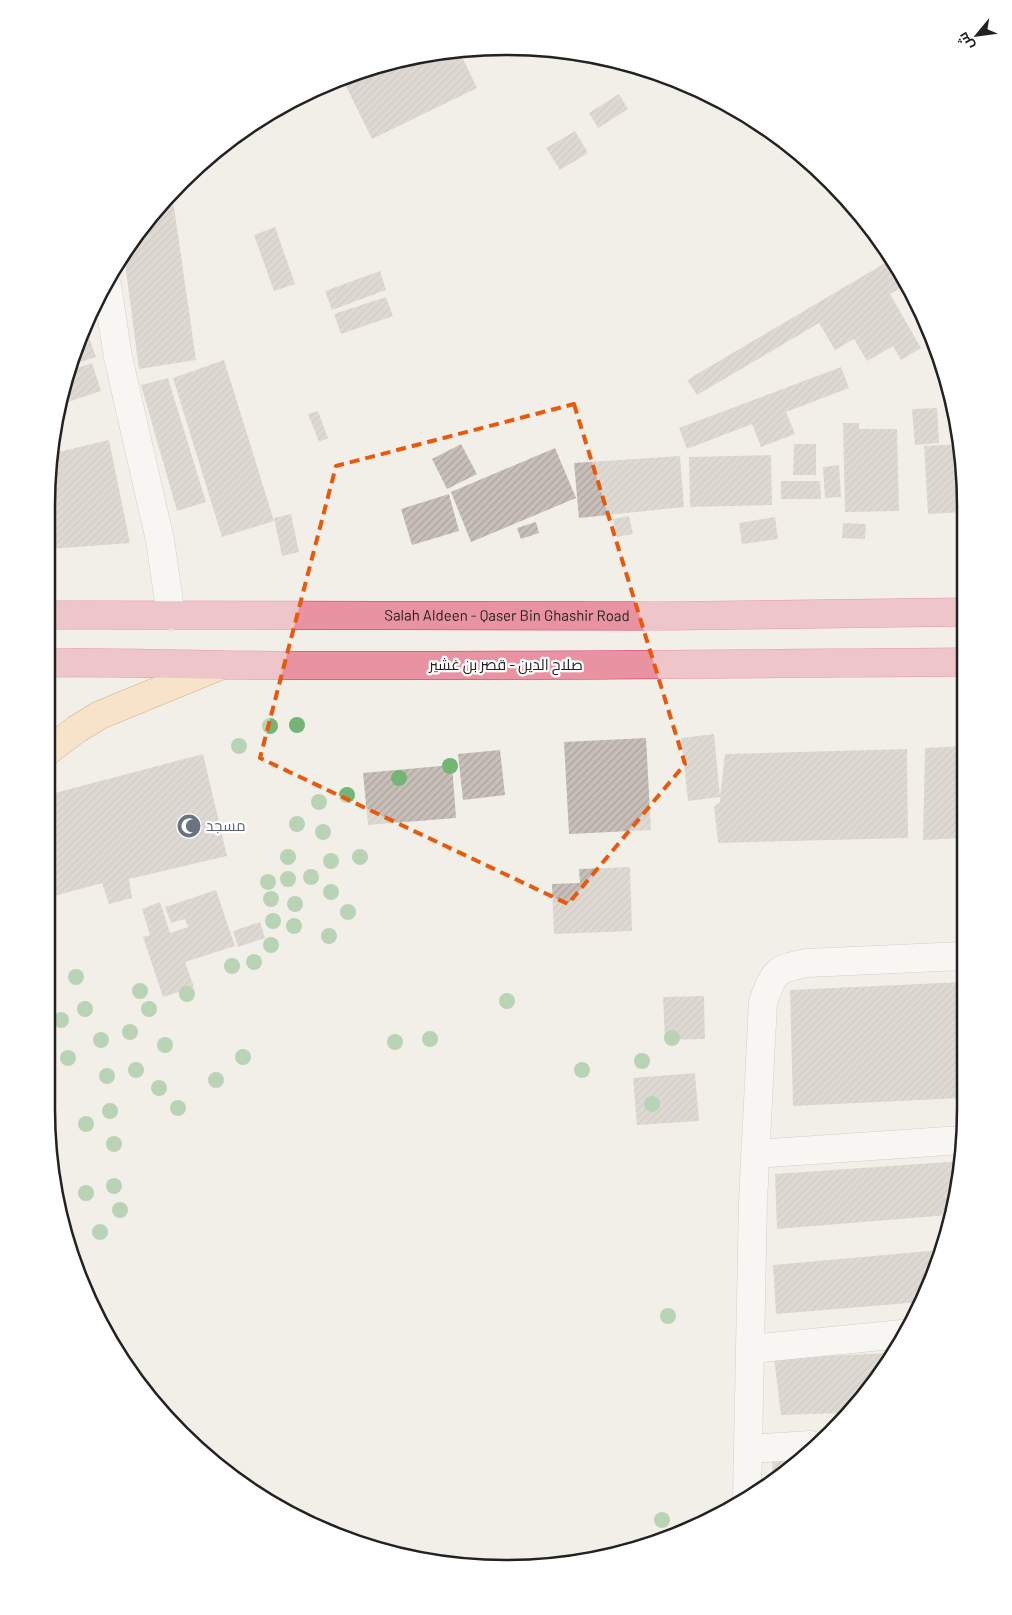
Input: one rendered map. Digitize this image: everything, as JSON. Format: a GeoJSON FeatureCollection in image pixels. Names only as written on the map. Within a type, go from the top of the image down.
{"type":"FeatureCollection","features":[{"type":"Feature","properties":{"kind":"highway","name":"Salah Aldeen - Qaser Bin Ghashir Road"},"geometry":{"type":"LineString","coordinates":[[55,615],[665,616],[957,612]]}},
{"type":"Feature","properties":{"kind":"highway","name":"صلاح الدين - قصر بن غشير"},"geometry":{"type":"LineString","coordinates":[[55,663],[127,662],[222,665],[957,662]]}},
{"type":"Feature","properties":{"kind":"main road"},"geometry":{"type":"LineString","coordinates":[[55,746],[100,715],[222,665]]}},
{"type":"Feature","properties":{"kind":"street"},"geometry":{"type":"LineString","coordinates":[[108,294],[118,357],[160,540],[171,616]]}},
{"type":"Feature","properties":{"kind":"street"},"geometry":{"type":"LineString","coordinates":[[747,1490],[756,1154],[763,1002],[772,978],[784,967],[807,963],[957,956]]}},
{"type":"Feature","properties":{"kind":"street"},"geometry":{"type":"LineString","coordinates":[[756,1154],[956,1140]]}},
{"type":"Feature","properties":{"kind":"street"},"geometry":{"type":"LineString","coordinates":[[750,1349],[897,1334]]}},
{"type":"Feature","properties":{"kind":"street"},"geometry":{"type":"LineString","coordinates":[[748,1449],[806,1445]]}},
{"type":"Feature","properties":{"kind":"highlighted area"},"geometry":{"type":"Polygon","coordinates":[[[574,404],[685,764],[568,904],[260,758],[336,466],[574,404]]]}},
{"type":"Feature","properties":{"kind":"building"},"geometry":{"type":"Polygon","coordinates":[[[463,57],[477,88],[372,139],[345,85],[389,70],[463,57]]]}},
{"type":"Feature","properties":{"kind":"building"},"geometry":{"type":"Polygon","coordinates":[[[619,94],[628,109],[598,128],[589,113],[619,94]]]}},
{"type":"Feature","properties":{"kind":"building"},"geometry":{"type":"Polygon","coordinates":[[[575,131],[588,153],[560,170],[546,148],[575,131]]]}},
{"type":"Feature","properties":{"kind":"building"},"geometry":{"type":"Polygon","coordinates":[[[173,202],[196,360],[139,369],[125,264],[148,231],[173,202]]]}},
{"type":"Feature","properties":{"kind":"building"},"geometry":{"type":"Polygon","coordinates":[[[275,227],[295,284],[274,291],[254,235],[275,227]]]}},
{"type":"Feature","properties":{"kind":"building"},"geometry":{"type":"Polygon","coordinates":[[[886,263],[900,288],[890,294],[921,348],[901,360],[893,346],[867,361],[854,339],[835,350],[819,323],[697,395],[687,380],[886,263]]]}},
{"type":"Feature","properties":{"kind":"building"},"geometry":{"type":"Polygon","coordinates":[[[380,271],[386,290],[332,310],[325,291],[380,271]]]}},
{"type":"Feature","properties":{"kind":"building"},"geometry":{"type":"Polygon","coordinates":[[[386,297],[393,316],[341,334],[334,314],[386,297]]]}},
{"type":"Feature","properties":{"kind":"building"},"geometry":{"type":"Polygon","coordinates":[[[89,337],[96,357],[78,363],[79,361],[89,337]]]}},
{"type":"Feature","properties":{"kind":"building"},"geometry":{"type":"Polygon","coordinates":[[[224,360],[274,521],[222,537],[173,378],[224,360]]]}},
{"type":"Feature","properties":{"kind":"building"},"geometry":{"type":"Polygon","coordinates":[[[92,363],[101,391],[67,402],[70,389],[77,368],[92,363]]]}},
{"type":"Feature","properties":{"kind":"building"},"geometry":{"type":"Polygon","coordinates":[[[841,367],[849,388],[786,412],[795,434],[761,447],[752,424],[687,449],[679,428],[841,367]]]}},
{"type":"Feature","properties":{"kind":"building"},"geometry":{"type":"Polygon","coordinates":[[[168,378],[206,502],[177,511],[141,385],[168,378]]]}},
{"type":"Feature","properties":{"kind":"building"},"geometry":{"type":"Polygon","coordinates":[[[937,408],[939,443],[915,445],[912,409],[937,408]]]}},
{"type":"Feature","properties":{"kind":"building"},"geometry":{"type":"Polygon","coordinates":[[[318,411],[328,438],[319,442],[308,414],[318,411]]]}},
{"type":"Feature","properties":{"kind":"building"},"geometry":{"type":"Polygon","coordinates":[[[843,423],[859,423],[859,429],[897,429],[899,511],[845,512],[843,423]]]}},
{"type":"Feature","properties":{"kind":"building"},"geometry":{"type":"Polygon","coordinates":[[[109,440],[130,543],[55,549],[56,477],[59,452],[109,440]]]}},
{"type":"Feature","properties":{"kind":"building"},"geometry":{"type":"Polygon","coordinates":[[[461,444],[477,474],[447,489],[432,459],[461,444]]]}},
{"type":"Feature","properties":{"kind":"building"},"geometry":{"type":"Polygon","coordinates":[[[794,444],[816,444],[816,475],[793,475],[794,444]]]}},
{"type":"Feature","properties":{"kind":"building"},"geometry":{"type":"Polygon","coordinates":[[[953,444],[957,512],[928,514],[924,446],[953,444]]]}},
{"type":"Feature","properties":{"kind":"building"},"geometry":{"type":"Polygon","coordinates":[[[555,448],[576,498],[471,542],[451,492],[555,448]]]}},
{"type":"Feature","properties":{"kind":"building"},"geometry":{"type":"Polygon","coordinates":[[[771,455],[772,505],[690,507],[689,457],[771,455]]]}},
{"type":"Feature","properties":{"kind":"building"},"geometry":{"type":"Polygon","coordinates":[[[680,456],[684,507],[579,518],[574,463],[680,456]]]}},
{"type":"Feature","properties":{"kind":"building"},"geometry":{"type":"Polygon","coordinates":[[[839,465],[841,497],[825,498],[823,467],[839,465]]]}},
{"type":"Feature","properties":{"kind":"building"},"geometry":{"type":"Polygon","coordinates":[[[781,481],[820,481],[821,499],[781,499],[781,481]]]}},
{"type":"Feature","properties":{"kind":"building"},"geometry":{"type":"Polygon","coordinates":[[[449,494],[459,531],[412,545],[401,509],[449,494]]]}},
{"type":"Feature","properties":{"kind":"building"},"geometry":{"type":"Polygon","coordinates":[[[291,514],[299,552],[282,556],[274,518],[291,514]]]}},
{"type":"Feature","properties":{"kind":"building"},"geometry":{"type":"Polygon","coordinates":[[[629,516],[633,534],[617,537],[613,519],[629,516]]]}},
{"type":"Feature","properties":{"kind":"building"},"geometry":{"type":"Polygon","coordinates":[[[775,517],[778,539],[742,544],[739,523],[775,517]]]}},
{"type":"Feature","properties":{"kind":"building"},"geometry":{"type":"Polygon","coordinates":[[[536,522],[539,533],[521,539],[517,528],[536,522]]]}},
{"type":"Feature","properties":{"kind":"building"},"geometry":{"type":"Polygon","coordinates":[[[843,523],[866,524],[865,539],[842,538],[843,523]]]}},
{"type":"Feature","properties":{"kind":"building"},"geometry":{"type":"Polygon","coordinates":[[[714,734],[720,797],[688,801],[681,738],[714,734]]]}},
{"type":"Feature","properties":{"kind":"building"},"geometry":{"type":"Polygon","coordinates":[[[646,738],[651,830],[569,834],[564,742],[646,738]]]}},
{"type":"Feature","properties":{"kind":"building"},"geometry":{"type":"Polygon","coordinates":[[[957,746],[957,838],[923,840],[925,748],[957,746]]]}},
{"type":"Feature","properties":{"kind":"building"},"geometry":{"type":"Polygon","coordinates":[[[907,749],[908,838],[718,843],[714,807],[720,802],[725,754],[907,749]]]}},
{"type":"Feature","properties":{"kind":"building"},"geometry":{"type":"Polygon","coordinates":[[[500,750],[505,795],[463,800],[458,754],[500,750]]]}},
{"type":"Feature","properties":{"kind":"building"},"geometry":{"type":"Polygon","coordinates":[[[203,754],[227,856],[129,879],[132,898],[109,904],[102,883],[55,896],[55,793],[203,754]]]}},
{"type":"Feature","properties":{"kind":"building"},"geometry":{"type":"Polygon","coordinates":[[[452,765],[456,818],[368,825],[363,773],[452,765]]]}},
{"type":"Feature","properties":{"kind":"building"},"geometry":{"type":"Polygon","coordinates":[[[630,867],[632,931],[554,934],[552,884],[580,883],[579,869],[630,867]]]}},
{"type":"Feature","properties":{"kind":"building"},"geometry":{"type":"Polygon","coordinates":[[[216,890],[235,946],[185,962],[194,987],[163,997],[143,937],[150,935],[142,909],[160,902],[170,933],[188,927],[185,919],[171,923],[165,907],[216,890]]]}},
{"type":"Feature","properties":{"kind":"building"},"geometry":{"type":"Polygon","coordinates":[[[260,922],[265,938],[238,947],[233,931],[260,922]]]}},
{"type":"Feature","properties":{"kind":"building"},"geometry":{"type":"Polygon","coordinates":[[[957,982],[957,1098],[793,1106],[790,990],[957,982]]]}},
{"type":"Feature","properties":{"kind":"building"},"geometry":{"type":"Polygon","coordinates":[[[704,996],[705,1039],[665,1040],[663,997],[704,996]]]}},
{"type":"Feature","properties":{"kind":"building"},"geometry":{"type":"Polygon","coordinates":[[[695,1073],[699,1121],[637,1125],[633,1078],[695,1073]]]}},
{"type":"Feature","properties":{"kind":"building"},"geometry":{"type":"Polygon","coordinates":[[[954,1162],[944,1215],[777,1229],[775,1174],[954,1162]]]}},
{"type":"Feature","properties":{"kind":"building"},"geometry":{"type":"Polygon","coordinates":[[[934,1251],[923,1282],[913,1303],[776,1314],[773,1265],[934,1251]]]}},
{"type":"Feature","properties":{"kind":"building"},"geometry":{"type":"Polygon","coordinates":[[[885,1353],[864,1384],[838,1413],[781,1415],[774,1358],[885,1353]]]}},
{"type":"Feature","properties":{"kind":"building"},"geometry":{"type":"Polygon","coordinates":[[[772,1456],[791,1458],[781,1467],[773,1473],[772,1456]]]}},
{"type":"Feature","properties":{"kind":"place","name":"مسجد"},"geometry":{"type":"Point","coordinates":[189,826]}}]}
